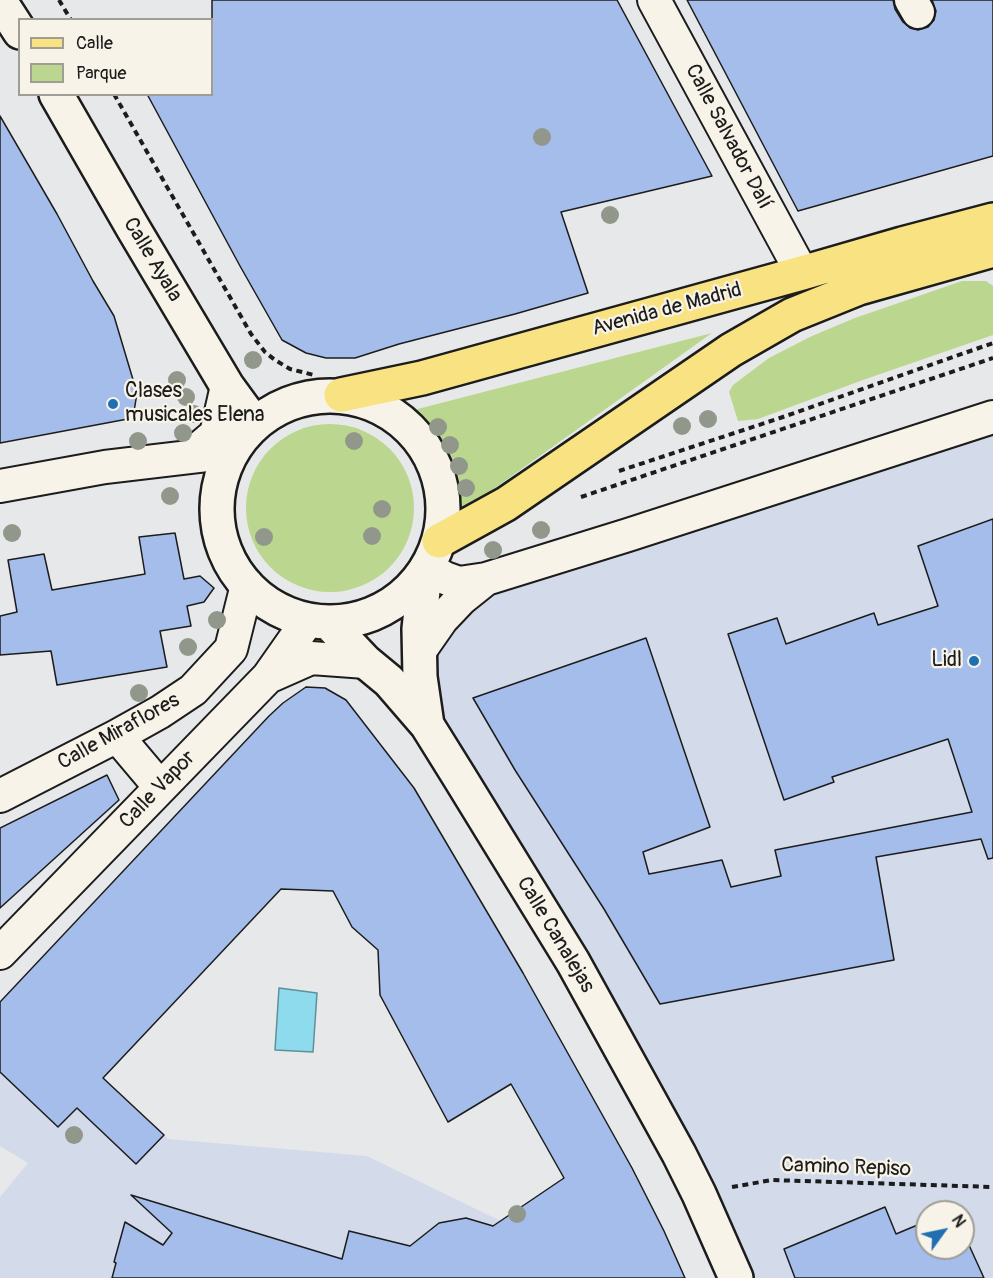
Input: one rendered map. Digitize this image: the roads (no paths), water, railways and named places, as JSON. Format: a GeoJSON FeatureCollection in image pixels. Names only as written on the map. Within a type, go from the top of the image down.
{"type":"FeatureCollection","features":[{"type":"Feature","properties":{"kind":"main road"},"geometry":{"type":"LineString","coordinates":[[0,1],[18,29]]}},
{"type":"Feature","properties":{"kind":"main road","name":"Calle Ayala"},"geometry":{"type":"LineString","coordinates":[[57,96],[227,386],[254,423]]}},
{"type":"Feature","properties":{"kind":"main road","name":"Avenida de Madrid"},"geometry":{"type":"LineString","coordinates":[[331,385],[422,378],[993,220]]}},
{"type":"Feature","properties":{"kind":"main road"},"geometry":{"type":"LineString","coordinates":[[427,725],[420,677],[419,629],[430,560],[444,508],[439,475],[424,445],[402,421],[373,403],[331,385],[318,396],[292,402],[268,413],[254,423],[232,452],[217,498],[219,529],[229,559],[247,585],[265,601],[285,613],[318,621],[357,619],[385,608],[409,591],[430,560],[506,504],[731,350],[792,315],[859,288],[993,250]]}},
{"type":"Feature","properties":{"kind":"main road","name":"Calle Canalejas"},"geometry":{"type":"LineString","coordinates":[[318,621],[389,681],[427,725],[573,963],[679,1154],[736,1278]]}},
{"type":"Feature","properties":{"kind":"street","name":"Calle Salvador Dalí"},"geometry":{"type":"LineString","coordinates":[[654,0],[802,273]]}},
{"type":"Feature","properties":{"kind":"street"},"geometry":{"type":"LineString","coordinates":[[190,456],[216,434],[227,386]]}},
{"type":"Feature","properties":{"kind":"street"},"geometry":{"type":"LineString","coordinates":[[430,560],[445,578],[459,583],[486,579],[628,536],[993,417]]}},
{"type":"Feature","properties":{"kind":"street"},"geometry":{"type":"LineString","coordinates":[[0,486],[105,467],[232,452]]}},
{"type":"Feature","properties":{"kind":"street"},"geometry":{"type":"LineString","coordinates":[[419,652],[442,619],[461,599],[486,579]]}},
{"type":"Feature","properties":{"kind":"street","name":"Calle Miraflores"},"geometry":{"type":"LineString","coordinates":[[0,796],[117,736],[193,690],[231,650],[247,585]]}},
{"type":"Feature","properties":{"kind":"street","name":"Calle Vapor"},"geometry":{"type":"LineString","coordinates":[[0,953],[268,677],[318,621]]}},
{"type":"Feature","properties":{"kind":"street"},"geometry":{"type":"LineString","coordinates":[[268,677],[311,658],[366,662]]}},
{"type":"Feature","properties":{"kind":"street"},"geometry":{"type":"LineString","coordinates":[[117,736],[160,787]]}},
{"type":"Feature","properties":{"kind":"water"},"geometry":{"type":"Polygon","coordinates":[[[279,988],[317,993],[313,1052],[275,1050],[279,988]]]}},
{"type":"Feature","properties":{"kind":"place","name":"Clases musicales Elena"},"geometry":{"type":"Point","coordinates":[113,404]}},
{"type":"Feature","properties":{"kind":"place","name":"Lidl"},"geometry":{"type":"Point","coordinates":[974,661]}}]}
